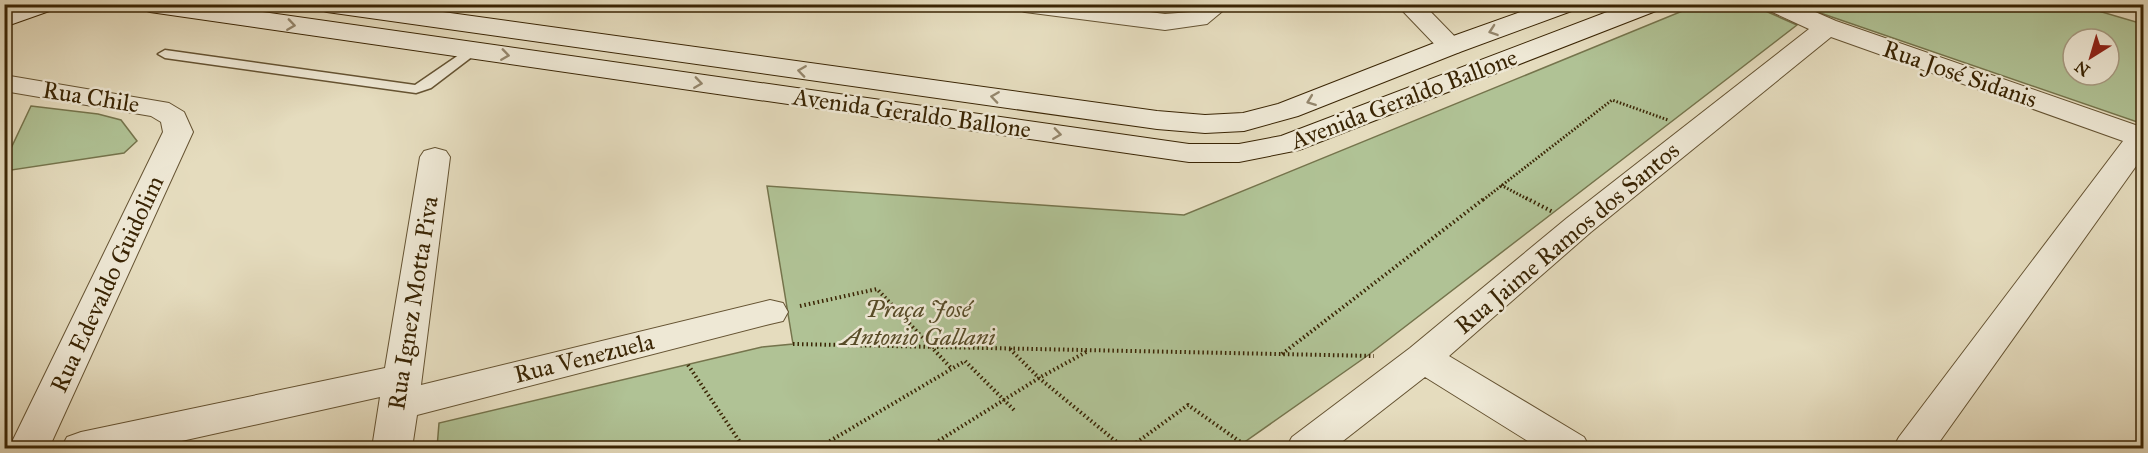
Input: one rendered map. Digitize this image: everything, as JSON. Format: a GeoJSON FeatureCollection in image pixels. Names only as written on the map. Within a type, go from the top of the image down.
{"type":"FeatureCollection","features":[{"type":"Feature","properties":{"kind":"street"},"geometry":{"type":"LineString","coordinates":[[4,19],[46,4]]}},
{"type":"Feature","properties":{"kind":"street","name":"Avenida Geraldo Ballone"},"geometry":{"type":"LineString","coordinates":[[150,4],[1190,153],[1239,153],[1288,144],[1652,4]]}},
{"type":"Feature","properties":{"kind":"street","name":"Avenida Geraldo Ballone"},"geometry":{"type":"LineString","coordinates":[[327,4],[1157,120],[1205,124],[1244,122],[1288,110],[1451,46],[1568,4]]}},
{"type":"Feature","properties":{"kind":"street"},"geometry":{"type":"LineString","coordinates":[[1025,4],[1165,22],[1198,19],[1219,7],[1219,4]]}},
{"type":"Feature","properties":{"kind":"street"},"geometry":{"type":"LineString","coordinates":[[1408,4],[1451,46]]}},
{"type":"Feature","properties":{"kind":"street","name":"Rua José Sidanis"},"geometry":{"type":"LineString","coordinates":[[1779,6],[1827,27],[2142,137]]}},
{"type":"Feature","properties":{"kind":"street","name":"Rua Jaime Ramos dos Santos"},"geometry":{"type":"LineString","coordinates":[[1306,448],[1423,358],[1579,225],[1827,27]]}},
{"type":"Feature","properties":{"kind":"street","name":"Rua Chile"},"geometry":{"type":"LineString","coordinates":[[4,83],[135,104],[159,109],[174,118]]}},
{"type":"Feature","properties":{"kind":"street","name":"Rua Edevaldo Guidolim"},"geometry":{"type":"LineString","coordinates":[[29,448],[178,132],[174,118]]}},
{"type":"Feature","properties":{"kind":"street"},"geometry":{"type":"LineString","coordinates":[[1913,448],[2142,137]]}},
{"type":"Feature","properties":{"kind":"street","name":"Rua Ignez Motta Piva"},"geometry":{"type":"LineString","coordinates":[[392,448],[435,157]]}},
{"type":"Feature","properties":{"kind":"street","name":"Rua Venezuela"},"geometry":{"type":"LineString","coordinates":[[81,448],[400,392],[770,312]]}},
{"type":"Feature","properties":{"kind":"street"},"geometry":{"type":"LineString","coordinates":[[1423,358],[1570,448]]}},
{"type":"Feature","properties":{"kind":"lane"},"geometry":{"type":"LineString","coordinates":[[165,54],[416,88],[426,86],[472,50]]}},
{"type":"Feature","properties":{"kind":"path"},"geometry":{"type":"LineString","coordinates":[[1282,354],[1612,100],[1697,131]]}},
{"type":"Feature","properties":{"kind":"path"},"geometry":{"type":"LineString","coordinates":[[1501,185],[1579,225]]}},
{"type":"Feature","properties":{"kind":"path"},"geometry":{"type":"LineString","coordinates":[[770,312],[877,289],[952,369]]}},
{"type":"Feature","properties":{"kind":"path"},"geometry":{"type":"LineString","coordinates":[[793,344],[1423,358]]}},
{"type":"Feature","properties":{"kind":"path"},"geometry":{"type":"LineString","coordinates":[[1010,349],[1039,378],[1124,448]]}},
{"type":"Feature","properties":{"kind":"path"},"geometry":{"type":"LineString","coordinates":[[927,448],[1039,378],[1090,350]]}},
{"type":"Feature","properties":{"kind":"path"},"geometry":{"type":"LineString","coordinates":[[818,448],[964,362],[1015,411]]}},
{"type":"Feature","properties":{"kind":"path"},"geometry":{"type":"LineString","coordinates":[[688,365],[744,448]]}},
{"type":"Feature","properties":{"kind":"path"},"geometry":{"type":"LineString","coordinates":[[1129,448],[1188,405],[1242,443]]}},
{"type":"Feature","properties":{"kind":"green space","name":"Praça José Antonio Gallani"},"geometry":{"type":"Polygon","coordinates":[[[1697,5],[1752,5],[1797,25],[1367,356],[1236,448],[437,448],[439,423],[762,347],[793,344],[767,186],[1184,215],[1697,5]]]}},
{"type":"Feature","properties":{"kind":"green space"},"geometry":{"type":"Polygon","coordinates":[[[1797,5],[2078,5],[2143,24],[2143,124],[1797,5]]]}},
{"type":"Feature","properties":{"kind":"green space"},"geometry":{"type":"Polygon","coordinates":[[[31,106],[98,114],[121,120],[137,141],[124,153],[5,171],[5,161],[31,106]]]}}]}
